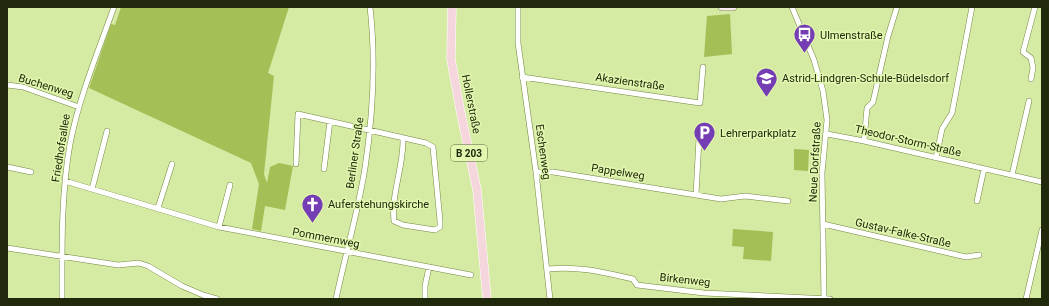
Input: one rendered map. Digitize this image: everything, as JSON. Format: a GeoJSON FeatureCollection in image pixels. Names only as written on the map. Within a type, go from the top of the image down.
{"type":"FeatureCollection","features":[{"type":"Feature","properties":{"kind":"main road","name":"Hollerstraße"},"geometry":{"type":"LineString","coordinates":[[452,7],[452,59],[460,109],[477,190],[487,299]]}},
{"type":"Feature","properties":{"kind":"street","name":"Friedhofsallee"},"geometry":{"type":"LineString","coordinates":[[62,299],[65,181],[70,143],[79,107],[114,7]]}},
{"type":"Feature","properties":{"kind":"street","name":"Berliner Straße"},"geometry":{"type":"LineString","coordinates":[[336,299],[364,168],[369,130],[374,73],[373,35],[370,7]]}},
{"type":"Feature","properties":{"kind":"street","name":"Eschenweg"},"geometry":{"type":"LineString","coordinates":[[518,7],[518,43],[536,172],[548,269],[550,299]]}},
{"type":"Feature","properties":{"kind":"street"},"geometry":{"type":"LineString","coordinates":[[722,7],[733,7]]}},
{"type":"Feature","properties":{"kind":"street","name":"Neue Dorfstraße"},"geometry":{"type":"LineString","coordinates":[[792,7],[814,60],[823,91],[827,120],[827,134],[822,174],[826,299]]}},
{"type":"Feature","properties":{"kind":"street"},"geometry":{"type":"LineString","coordinates":[[864,141],[867,108],[873,102],[888,36],[897,7]]}},
{"type":"Feature","properties":{"kind":"street"},"geometry":{"type":"LineString","coordinates":[[936,158],[942,129],[952,113],[972,7]]}},
{"type":"Feature","properties":{"kind":"street"},"geometry":{"type":"LineString","coordinates":[[1031,79],[1033,68],[1031,58],[1023,52],[1035,7]]}},
{"type":"Feature","properties":{"kind":"street","name":"Akazienstraße"},"geometry":{"type":"LineString","coordinates":[[522,77],[700,103],[703,67]]}},
{"type":"Feature","properties":{"kind":"street","name":"Buchenweg"},"geometry":{"type":"LineString","coordinates":[[7,85],[23,87],[79,107]]}},
{"type":"Feature","properties":{"kind":"street"},"geometry":{"type":"LineString","coordinates":[[1012,175],[1029,101]]}},
{"type":"Feature","properties":{"kind":"street"},"geometry":{"type":"LineString","coordinates":[[296,164],[298,114],[426,143],[432,147],[440,221],[440,227],[435,230],[403,225],[394,221],[393,209],[404,153],[403,138]]}},
{"type":"Feature","properties":{"kind":"street"},"geometry":{"type":"LineString","coordinates":[[324,169],[330,121]]}},
{"type":"Feature","properties":{"kind":"street"},"geometry":{"type":"LineString","coordinates":[[92,189],[107,130]]}},
{"type":"Feature","properties":{"kind":"street","name":"Theodor-Storm-Straße"},"geometry":{"type":"LineString","coordinates":[[827,134],[864,141],[1042,182]]}},
{"type":"Feature","properties":{"kind":"street"},"geometry":{"type":"LineString","coordinates":[[696,195],[699,138]]}},
{"type":"Feature","properties":{"kind":"street"},"geometry":{"type":"LineString","coordinates":[[158,208],[172,164]]}},
{"type":"Feature","properties":{"kind":"street"},"geometry":{"type":"LineString","coordinates":[[7,167],[31,172]]}},
{"type":"Feature","properties":{"kind":"street"},"geometry":{"type":"LineString","coordinates":[[977,201],[984,169]]}},
{"type":"Feature","properties":{"kind":"street","name":"Pappelweg"},"geometry":{"type":"LineString","coordinates":[[536,172],[554,172],[721,199],[745,196],[788,201]]}},
{"type":"Feature","properties":{"kind":"street","name":"Pommernweg"},"geometry":{"type":"LineString","coordinates":[[65,181],[219,227],[471,275]]}},
{"type":"Feature","properties":{"kind":"street"},"geometry":{"type":"LineString","coordinates":[[219,227],[230,184]]}},
{"type":"Feature","properties":{"kind":"street","name":"Gustav-Falke-Straße"},"geometry":{"type":"LineString","coordinates":[[823,224],[966,257],[978,255]]}},
{"type":"Feature","properties":{"kind":"street"},"geometry":{"type":"LineString","coordinates":[[1026,299],[1042,230]]}},
{"type":"Feature","properties":{"kind":"street"},"geometry":{"type":"LineString","coordinates":[[7,248],[118,265],[139,263],[148,266],[182,286],[217,299]]}},
{"type":"Feature","properties":{"kind":"street"},"geometry":{"type":"LineString","coordinates":[[425,299],[425,286],[429,267]]}},
{"type":"Feature","properties":{"kind":"street","name":"Birkenweg"},"geometry":{"type":"LineString","coordinates":[[548,269],[571,267],[592,270],[633,279],[637,285],[655,288],[796,299],[826,299]]}},
{"type":"Feature","properties":{"kind":"green space"},"geometry":{"type":"Polygon","coordinates":[[[121,7],[289,7],[268,73],[274,76],[264,174],[267,183],[270,167],[279,163],[293,166],[285,210],[265,206],[261,231],[252,229],[259,184],[251,163],[89,88],[111,24],[115,25],[121,7]]]}},
{"type":"Feature","properties":{"kind":"green space"},"geometry":{"type":"Polygon","coordinates":[[[730,14],[732,54],[704,57],[707,16],[730,14]]]}},
{"type":"Feature","properties":{"kind":"green space"},"geometry":{"type":"Polygon","coordinates":[[[794,149],[809,150],[808,171],[794,170],[794,149]]]}},
{"type":"Feature","properties":{"kind":"green space"},"geometry":{"type":"Polygon","coordinates":[[[733,229],[773,232],[771,261],[743,259],[744,247],[732,246],[733,229]]]}},
{"type":"Feature","properties":{"kind":"place","name":"Ulmenstraße"},"geometry":{"type":"Point","coordinates":[805,54]}},
{"type":"Feature","properties":{"kind":"place","name":"Astrid-Lindgren-Schule-Büdelsdorf"},"geometry":{"type":"Point","coordinates":[766,98]}},
{"type":"Feature","properties":{"kind":"place","name":"Lehrerparkplatz"},"geometry":{"type":"Point","coordinates":[704,152]}},
{"type":"Feature","properties":{"kind":"place","name":"Auferstehungskirche"},"geometry":{"type":"Point","coordinates":[312,224]}}]}
